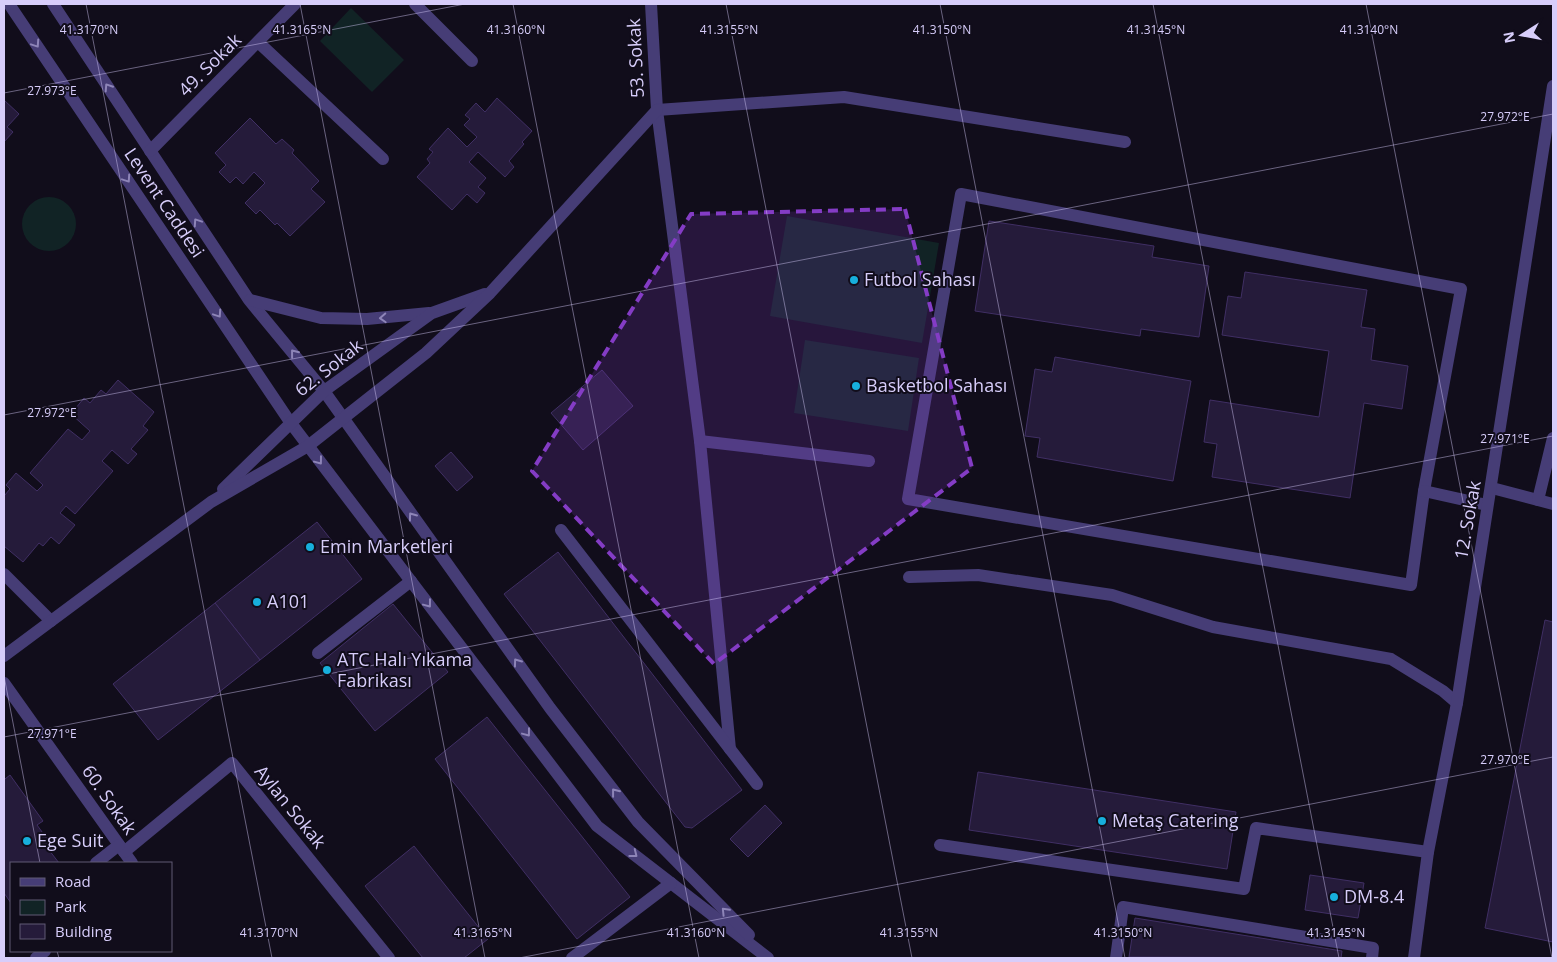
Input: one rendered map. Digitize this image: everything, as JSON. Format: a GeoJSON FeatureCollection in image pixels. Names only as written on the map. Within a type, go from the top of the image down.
{"type":"FeatureCollection","features":[{"type":"Feature","properties":{"kind":"street","name":"Levent Caddesi"},"geometry":{"type":"LineString","coordinates":[[9,4],[290,422],[597,826],[768,958]]}},
{"type":"Feature","properties":{"kind":"street"},"geometry":{"type":"LineString","coordinates":[[53,4],[249,300],[324,391],[550,708],[638,822],[772,958]]}},
{"type":"Feature","properties":{"kind":"street","name":"49. Sokak"},"geometry":{"type":"LineString","coordinates":[[150,151],[295,4]]}},
{"type":"Feature","properties":{"kind":"street"},"geometry":{"type":"LineString","coordinates":[[415,4],[472,61]]}},
{"type":"Feature","properties":{"kind":"street","name":"53. Sokak"},"geometry":{"type":"LineString","coordinates":[[651,4],[657,110],[700,441],[730,749]]}},
{"type":"Feature","properties":{"kind":"street"},"geometry":{"type":"LineString","coordinates":[[258,42],[383,159]]}},
{"type":"Feature","properties":{"kind":"street","name":"12. Sokak"},"geometry":{"type":"LineString","coordinates":[[1414,958],[1428,852],[1457,703],[1487,505],[1492,488],[1553,86]]}},
{"type":"Feature","properties":{"kind":"street"},"geometry":{"type":"LineString","coordinates":[[657,110],[844,97],[1125,142]]}},
{"type":"Feature","properties":{"kind":"street","name":"62. Sokak"},"geometry":{"type":"LineString","coordinates":[[4,656],[211,502],[308,446],[426,353],[490,293],[657,110]]}},
{"type":"Feature","properties":{"kind":"street"},"geometry":{"type":"LineString","coordinates":[[961,194],[1460,289],[1424,491],[1411,585],[908,500],[961,194]]}},
{"type":"Feature","properties":{"kind":"street","name":"62. Sokak"},"geometry":{"type":"LineString","coordinates":[[211,502],[290,422],[324,391],[432,313],[490,293]]}},
{"type":"Feature","properties":{"kind":"street"},"geometry":{"type":"LineString","coordinates":[[249,300],[321,318],[367,319],[432,313]]}},
{"type":"Feature","properties":{"kind":"street"},"geometry":{"type":"LineString","coordinates":[[1538,500],[1553,438]]}},
{"type":"Feature","properties":{"kind":"street"},"geometry":{"type":"LineString","coordinates":[[700,441],[869,461]]}},
{"type":"Feature","properties":{"kind":"street"},"geometry":{"type":"LineString","coordinates":[[1492,488],[1553,504]]}},
{"type":"Feature","properties":{"kind":"street"},"geometry":{"type":"LineString","coordinates":[[1424,491],[1487,505]]}},
{"type":"Feature","properties":{"kind":"street"},"geometry":{"type":"LineString","coordinates":[[561,530],[757,784]]}},
{"type":"Feature","properties":{"kind":"street"},"geometry":{"type":"LineString","coordinates":[[4,574],[51,621]]}},
{"type":"Feature","properties":{"kind":"street"},"geometry":{"type":"LineString","coordinates":[[909,577],[978,575],[1112,595],[1213,628],[1391,659],[1444,691],[1457,703]]}},
{"type":"Feature","properties":{"kind":"street"},"geometry":{"type":"LineString","coordinates":[[318,653],[411,581]]}},
{"type":"Feature","properties":{"kind":"street","name":"60. Sokak"},"geometry":{"type":"LineString","coordinates":[[4,683],[131,862]]}},
{"type":"Feature","properties":{"kind":"street","name":"Aylan Sokak"},"geometry":{"type":"LineString","coordinates":[[122,848],[232,763],[389,958]]}},
{"type":"Feature","properties":{"kind":"street"},"geometry":{"type":"LineString","coordinates":[[940,845],[1244,889],[1256,828],[1428,852]]}},
{"type":"Feature","properties":{"kind":"street"},"geometry":{"type":"LineString","coordinates":[[98,862],[122,848]]}},
{"type":"Feature","properties":{"kind":"street"},"geometry":{"type":"LineString","coordinates":[[572,958],[671,883]]}},
{"type":"Feature","properties":{"kind":"street"},"geometry":{"type":"LineString","coordinates":[[1116,958],[1123,907],[1373,948],[1372,958]]}},
{"type":"Feature","properties":{"kind":"highlighted area"},"geometry":{"type":"Polygon","coordinates":[[[905,209],[972,468],[714,664],[532,471],[691,214],[905,209]]]}},
{"type":"Feature","properties":{"kind":"green space"},"geometry":{"type":"Polygon","coordinates":[[[351,8],[404,60],[372,92],[320,41],[351,8]]]}},
{"type":"Feature","properties":{"kind":"green space"},"geometry":{"type":"Polygon","coordinates":[[[49,197],[59,199],[68,205],[74,214],[76,224],[74,234],[68,243],[59,249],[49,251],[39,249],[30,243],[24,234],[22,224],[24,214],[30,205],[39,199],[49,197]]]}},
{"type":"Feature","properties":{"kind":"green space","name":"Futbol Sahası"},"geometry":{"type":"Polygon","coordinates":[[[787,216],[939,243],[922,343],[770,316],[787,216]]]}},
{"type":"Feature","properties":{"kind":"green space","name":"Basketbol Sahası"},"geometry":{"type":"Polygon","coordinates":[[[805,340],[919,358],[908,431],[794,413],[805,340]]]}},
{"type":"Feature","properties":{"kind":"building"},"geometry":{"type":"Polygon","coordinates":[[[497,98],[532,131],[522,142],[524,144],[509,161],[514,167],[505,177],[478,152],[469,162],[486,178],[478,187],[485,193],[477,203],[467,194],[452,210],[417,177],[430,163],[427,159],[433,152],[429,149],[448,128],[467,147],[477,137],[464,125],[470,119],[465,115],[476,103],[485,112],[497,98]]]}},
{"type":"Feature","properties":{"kind":"building"},"geometry":{"type":"Polygon","coordinates":[[[4,100],[19,114],[7,127],[13,132],[4,142],[4,100]]]}},
{"type":"Feature","properties":{"kind":"building"},"geometry":{"type":"Polygon","coordinates":[[[250,118],[276,144],[282,139],[294,150],[292,153],[319,181],[311,189],[325,202],[290,236],[277,223],[275,225],[260,210],[256,214],[245,203],[265,183],[254,172],[243,184],[236,177],[230,183],[219,172],[226,165],[215,153],[250,118]]]}},
{"type":"Feature","properties":{"kind":"building"},"geometry":{"type":"Polygon","coordinates":[[[989,221],[1154,246],[1152,257],[1209,266],[1199,337],[1141,329],[1140,336],[975,311],[989,221]]]}},
{"type":"Feature","properties":{"kind":"building"},"geometry":{"type":"Polygon","coordinates":[[[1245,272],[1367,290],[1361,327],[1375,329],[1371,360],[1408,366],[1402,409],[1364,403],[1350,498],[1212,477],[1217,444],[1204,442],[1210,400],[1319,417],[1329,351],[1222,335],[1228,296],[1241,298],[1245,272]]]}},
{"type":"Feature","properties":{"kind":"building"},"geometry":{"type":"Polygon","coordinates":[[[1055,357],[1191,381],[1173,481],[1037,457],[1040,438],[1025,436],[1035,369],[1052,372],[1055,357]]]}},
{"type":"Feature","properties":{"kind":"building"},"geometry":{"type":"Polygon","coordinates":[[[602,370],[633,406],[583,450],[551,413],[602,370]]]}},
{"type":"Feature","properties":{"kind":"building"},"geometry":{"type":"Polygon","coordinates":[[[118,380],[154,412],[143,426],[148,430],[131,449],[137,454],[128,464],[112,450],[102,461],[113,471],[75,514],[66,506],[60,513],[75,525],[59,544],[51,537],[43,546],[39,543],[23,562],[4,546],[4,496],[10,489],[6,485],[16,473],[37,491],[43,485],[30,473],[68,429],[82,440],[90,431],[71,414],[84,398],[90,403],[101,390],[106,394],[118,380]]]}},
{"type":"Feature","properties":{"kind":"building"},"geometry":{"type":"Polygon","coordinates":[[[451,452],[473,477],[457,491],[435,466],[451,452]]]}},
{"type":"Feature","properties":{"kind":"building"},"geometry":{"type":"Polygon","coordinates":[[[317,522],[362,579],[260,660],[215,603],[317,522]]]}},
{"type":"Feature","properties":{"kind":"building"},"geometry":{"type":"Polygon","coordinates":[[[558,552],[742,790],[692,828],[685,827],[504,594],[558,552]]]}},
{"type":"Feature","properties":{"kind":"building"},"geometry":{"type":"Polygon","coordinates":[[[215,603],[260,660],[158,740],[113,684],[215,603]]]}},
{"type":"Feature","properties":{"kind":"building"},"geometry":{"type":"Polygon","coordinates":[[[393,604],[448,672],[375,731],[320,663],[393,604]]]}},
{"type":"Feature","properties":{"kind":"building"},"geometry":{"type":"Polygon","coordinates":[[[1545,620],[1553,622],[1553,942],[1485,928],[1545,620]]]}},
{"type":"Feature","properties":{"kind":"building"},"geometry":{"type":"Polygon","coordinates":[[[487,717],[630,897],[577,939],[435,759],[487,717]]]}},
{"type":"Feature","properties":{"kind":"building","name":"Metaş Catering"},"geometry":{"type":"Polygon","coordinates":[[[978,772],[1236,812],[1227,869],[969,830],[978,772]]]}},
{"type":"Feature","properties":{"kind":"building","name":"Ege Suit"},"geometry":{"type":"Polygon","coordinates":[[[10,775],[43,821],[37,825],[53,847],[49,850],[58,862],[10,862],[10,902],[4,893],[4,777],[5,779],[10,775]]]}},
{"type":"Feature","properties":{"kind":"building"},"geometry":{"type":"Polygon","coordinates":[[[765,805],[782,823],[748,857],[730,839],[765,805]]]}},
{"type":"Feature","properties":{"kind":"building"},"geometry":{"type":"Polygon","coordinates":[[[414,846],[488,939],[464,958],[423,958],[365,886],[414,846]]]}},
{"type":"Feature","properties":{"kind":"building","name":"DM-8.4"},"geometry":{"type":"Polygon","coordinates":[[[1310,875],[1364,883],[1358,918],[1305,910],[1310,875]]]}},
{"type":"Feature","properties":{"kind":"building"},"geometry":{"type":"Polygon","coordinates":[[[1135,918],[1342,951],[1341,958],[1129,957],[1135,918]]]}},
{"type":"Feature","properties":{"kind":"place","name":"Futbol Sahası"},"geometry":{"type":"Point","coordinates":[854,280]}},
{"type":"Feature","properties":{"kind":"place","name":"Basketbol Sahası"},"geometry":{"type":"Point","coordinates":[856,386]}},
{"type":"Feature","properties":{"kind":"place","name":"Emin Marketleri"},"geometry":{"type":"Point","coordinates":[310,547]}},
{"type":"Feature","properties":{"kind":"place","name":"A101"},"geometry":{"type":"Point","coordinates":[257,602]}},
{"type":"Feature","properties":{"kind":"place","name":"ATC Halı Yıkama Fabrikası"},"geometry":{"type":"Point","coordinates":[327,670]}},
{"type":"Feature","properties":{"kind":"place","name":"Metaş Catering"},"geometry":{"type":"Point","coordinates":[1102,821]}},
{"type":"Feature","properties":{"kind":"place","name":"Ege Suit"},"geometry":{"type":"Point","coordinates":[27,841]}},
{"type":"Feature","properties":{"kind":"place","name":"DM-8.4"},"geometry":{"type":"Point","coordinates":[1334,897]}}]}
